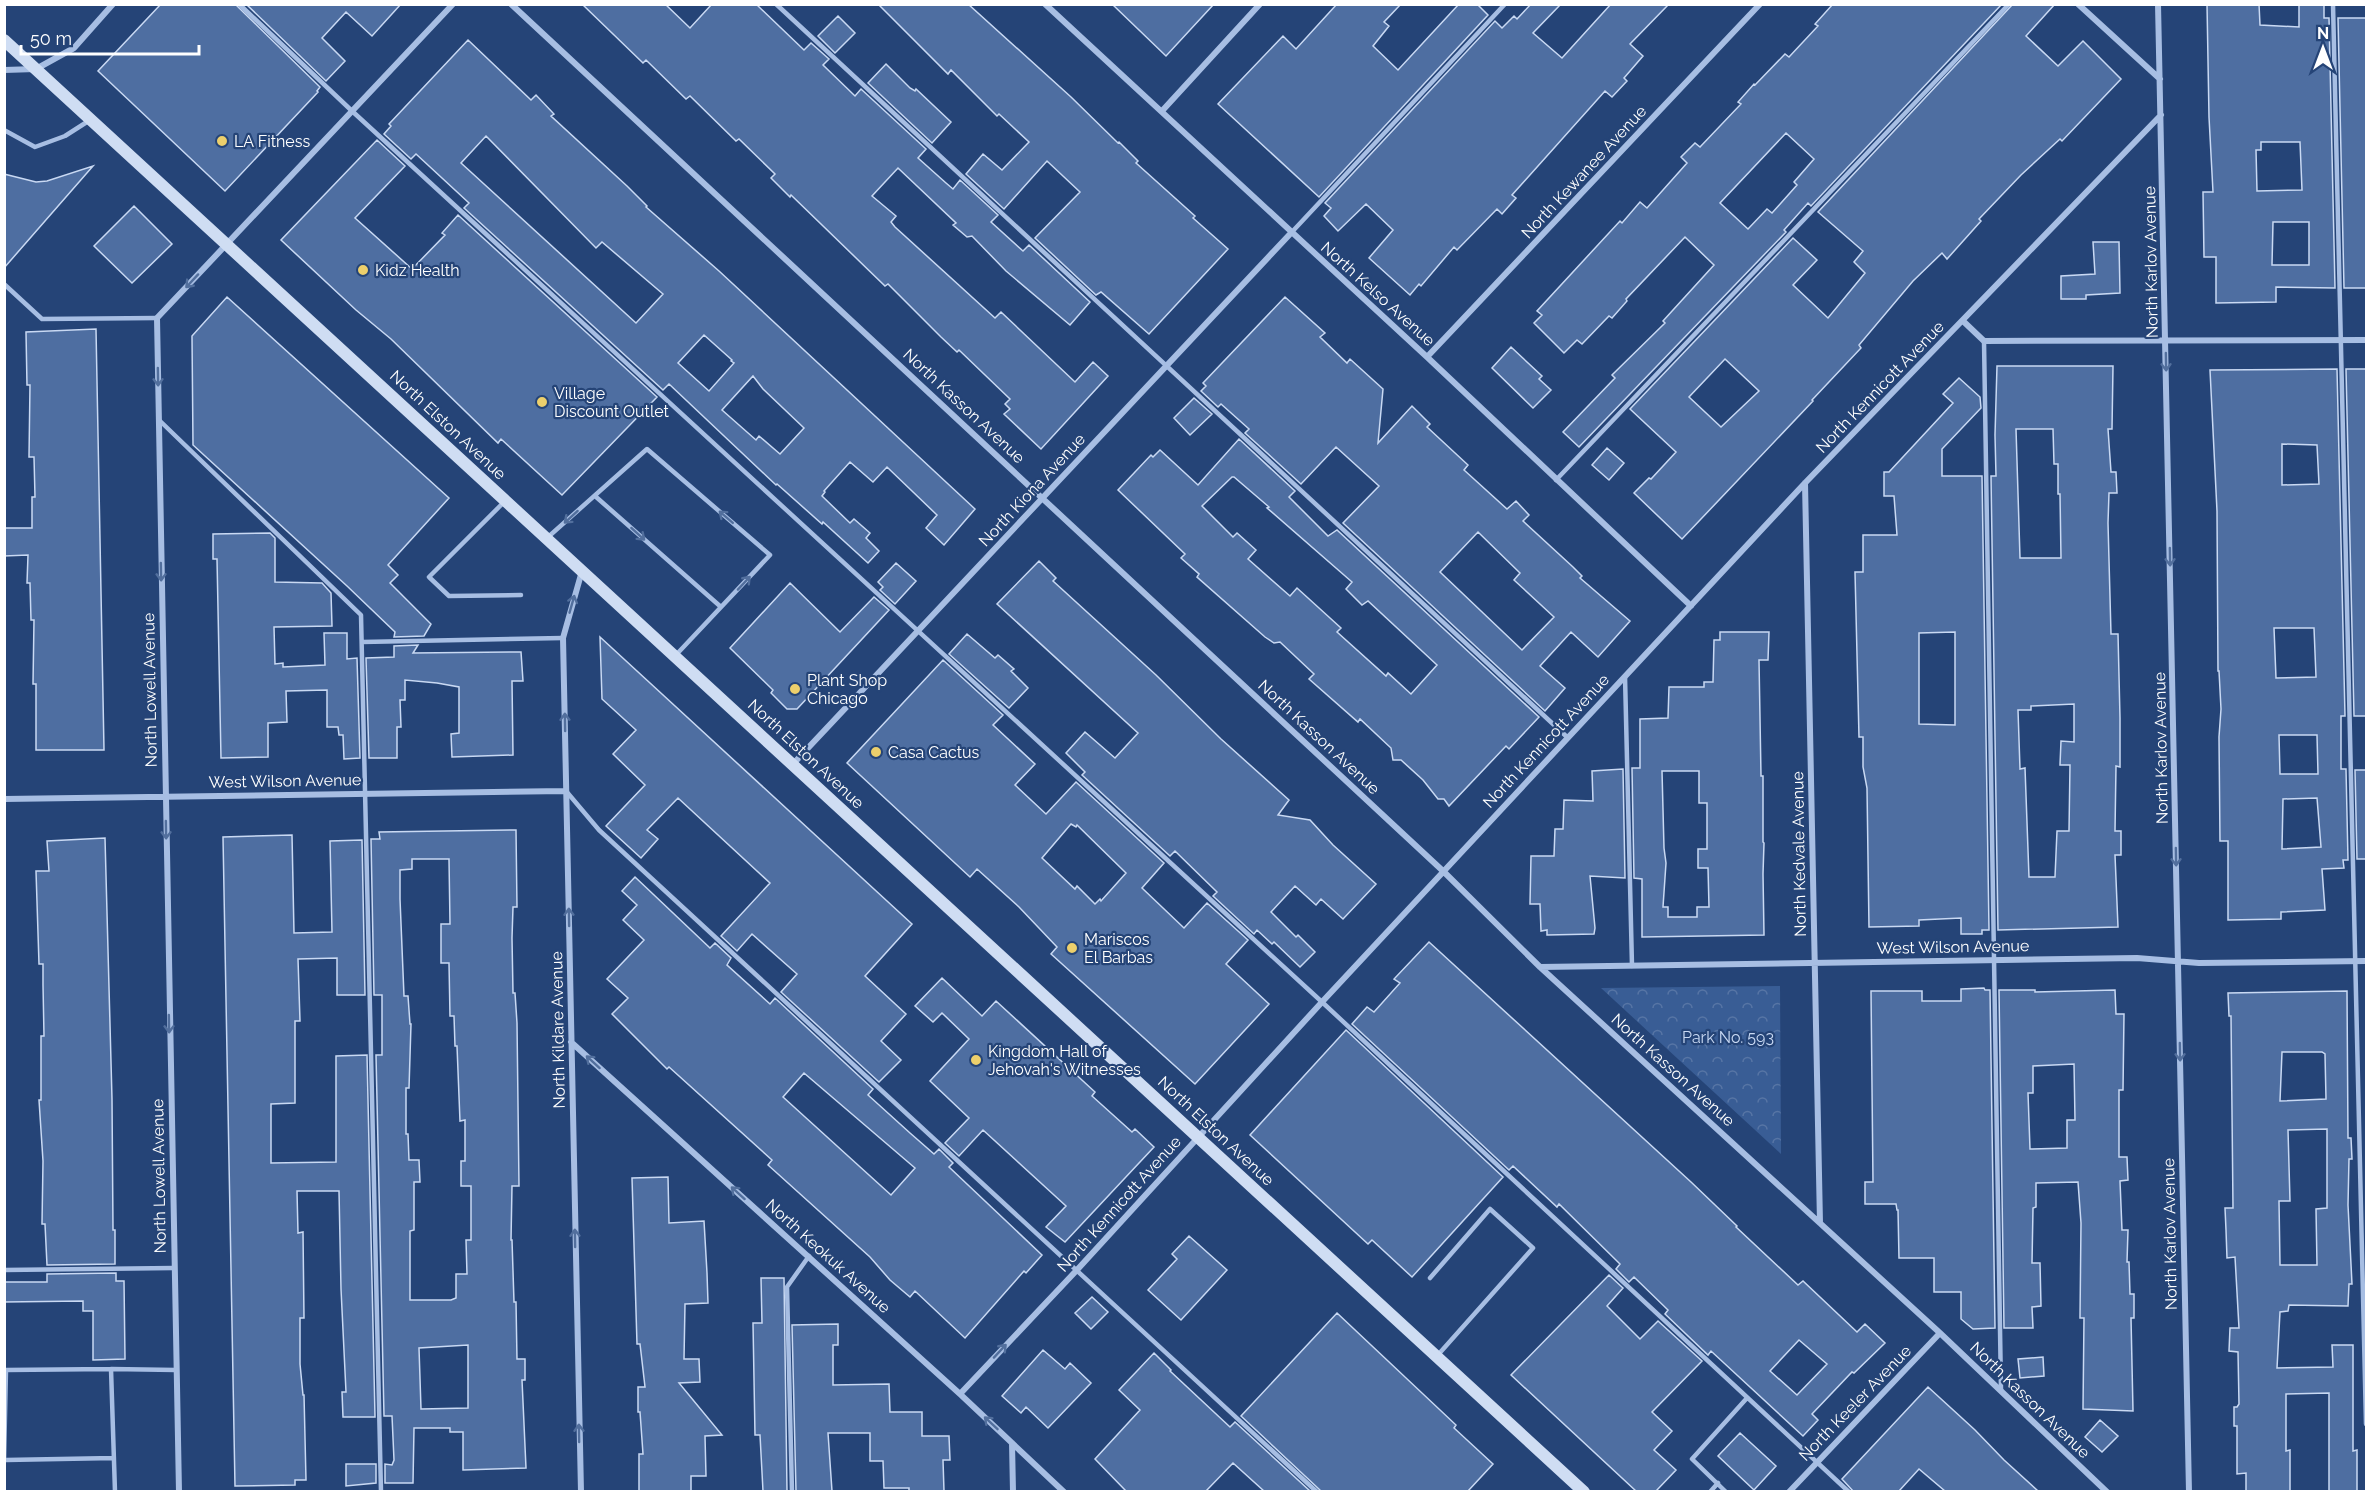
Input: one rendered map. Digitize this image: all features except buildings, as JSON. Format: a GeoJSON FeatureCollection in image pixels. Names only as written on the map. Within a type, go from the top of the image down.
{"type":"FeatureCollection","features":[{"type":"Feature","properties":{"kind":"main road","name":"North Elston Avenue"},"geometry":{"type":"LineString","coordinates":[[4,40],[1584,1491]]}},
{"type":"Feature","properties":{"kind":"street"},"geometry":{"type":"LineString","coordinates":[[4,70],[36,69],[74,48],[113,4]]}},
{"type":"Feature","properties":{"kind":"street"},"geometry":{"type":"LineString","coordinates":[[157,318],[453,4]]}},
{"type":"Feature","properties":{"kind":"street","name":"North Kasson Avenue"},"geometry":{"type":"LineString","coordinates":[[511,4],[1443,871],[1540,968],[1940,1333],[2107,1491]]}},
{"type":"Feature","properties":{"kind":"street","name":"North Kelso Avenue"},"geometry":{"type":"LineString","coordinates":[[1045,4],[1427,357],[1691,606]]}},
{"type":"Feature","properties":{"kind":"street"},"geometry":{"type":"LineString","coordinates":[[1162,111],[1260,4]]}},
{"type":"Feature","properties":{"kind":"street","name":"North Kewanee Avenue"},"geometry":{"type":"LineString","coordinates":[[1427,357],[1760,4]]}},
{"type":"Feature","properties":{"kind":"street"},"geometry":{"type":"LineString","coordinates":[[2078,4],[2160,79]]}},
{"type":"Feature","properties":{"kind":"street","name":"North Karlov Avenue"},"geometry":{"type":"LineString","coordinates":[[2158,4],[2189,1491]]}},
{"type":"Feature","properties":{"kind":"street","name":"North Kennicott Avenue"},"geometry":{"type":"LineString","coordinates":[[960,1394],[1804,483],[2162,115]]}},
{"type":"Feature","properties":{"kind":"street","name":"North Kiona Avenue"},"geometry":{"type":"LineString","coordinates":[[793,764],[1291,233]]}},
{"type":"Feature","properties":{"kind":"street","name":"North Lowell Avenue"},"geometry":{"type":"LineString","coordinates":[[157,318],[179,1491]]}},
{"type":"Feature","properties":{"kind":"street"},"geometry":{"type":"LineString","coordinates":[[1963,321],[1984,341],[2367,340]]}},
{"type":"Feature","properties":{"kind":"street","name":"North Kedvale Avenue"},"geometry":{"type":"LineString","coordinates":[[1804,483],[1820,1223]]}},
{"type":"Feature","properties":{"kind":"street","name":"North Kildare Avenue"},"geometry":{"type":"LineString","coordinates":[[581,1491],[563,638],[582,570]]}},
{"type":"Feature","properties":{"kind":"street","name":"West Wilson Avenue"},"geometry":{"type":"LineString","coordinates":[[4,799],[566,791]]}},
{"type":"Feature","properties":{"kind":"street","name":"West Wilson Avenue"},"geometry":{"type":"LineString","coordinates":[[1540,968],[2137,958],[2205,963],[2367,961]]}},
{"type":"Feature","properties":{"kind":"street","name":"North Keokuk Avenue"},"geometry":{"type":"LineString","coordinates":[[571,1042],[809,1256],[1064,1491]]}},
{"type":"Feature","properties":{"kind":"street","name":"North Keeler Avenue"},"geometry":{"type":"LineString","coordinates":[[1789,1491],[1940,1333]]}},
{"type":"Feature","properties":{"kind":"street"},"geometry":{"type":"LineString","coordinates":[[1012,1443],[1013,1491]]}},
{"type":"Feature","properties":{"kind":"lane"},"geometry":{"type":"LineString","coordinates":[[239,4],[352,111],[1322,1002],[1849,1491]]}},
{"type":"Feature","properties":{"kind":"lane"},"geometry":{"type":"LineString","coordinates":[[776,4],[1567,737]]}},
{"type":"Feature","properties":{"kind":"lane"},"geometry":{"type":"LineString","coordinates":[[1291,233],[1505,4]]}},
{"type":"Feature","properties":{"kind":"lane"},"geometry":{"type":"LineString","coordinates":[[1556,480],[2009,4]]}},
{"type":"Feature","properties":{"kind":"lane"},"geometry":{"type":"LineString","coordinates":[[2333,4],[2367,1424]]}},
{"type":"Feature","properties":{"kind":"lane"},"geometry":{"type":"LineString","coordinates":[[4,130],[35,147],[65,136],[91,119]]}},
{"type":"Feature","properties":{"kind":"lane"},"geometry":{"type":"LineString","coordinates":[[4,284],[42,319],[157,318]]}},
{"type":"Feature","properties":{"kind":"lane"},"geometry":{"type":"LineString","coordinates":[[1984,341],[2001,1390]]}},
{"type":"Feature","properties":{"kind":"lane"},"geometry":{"type":"LineString","coordinates":[[159,420],[361,615],[381,1491]]}},
{"type":"Feature","properties":{"kind":"lane"},"geometry":{"type":"LineString","coordinates":[[547,538],[647,449],[770,555],[675,656]]}},
{"type":"Feature","properties":{"kind":"lane"},"geometry":{"type":"LineString","coordinates":[[595,496],[721,607]]}},
{"type":"Feature","properties":{"kind":"lane"},"geometry":{"type":"LineString","coordinates":[[506,500],[429,577],[449,596],[521,596]]}},
{"type":"Feature","properties":{"kind":"lane"},"geometry":{"type":"LineString","coordinates":[[362,642],[563,638]]}},
{"type":"Feature","properties":{"kind":"lane"},"geometry":{"type":"LineString","coordinates":[[1625,676],[1632,966]]}},
{"type":"Feature","properties":{"kind":"lane"},"geometry":{"type":"LineString","coordinates":[[566,791],[599,830],[1317,1491]]}},
{"type":"Feature","properties":{"kind":"lane"},"geometry":{"type":"LineString","coordinates":[[1430,1278],[1490,1209],[1533,1248],[1437,1356]]}},
{"type":"Feature","properties":{"kind":"lane"},"geometry":{"type":"LineString","coordinates":[[792,1491],[787,1287],[809,1256]]}},
{"type":"Feature","properties":{"kind":"lane"},"geometry":{"type":"LineString","coordinates":[[4,1270],[174,1268]]}},
{"type":"Feature","properties":{"kind":"lane"},"geometry":{"type":"LineString","coordinates":[[111,1369],[115,1491]]}},
{"type":"Feature","properties":{"kind":"lane"},"geometry":{"type":"LineString","coordinates":[[114,1458],[5,1460],[6,1370],[176,1370]]}},
{"type":"Feature","properties":{"kind":"lane"},"geometry":{"type":"LineString","coordinates":[[1726,1491],[1692,1459],[1747,1398]]}},
{"type":"Feature","properties":{"kind":"lane"},"geometry":{"type":"LineString","coordinates":[[1710,1491],[1718,1483]]}},
{"type":"Feature","properties":{"kind":"green space","name":"Park No. 593"},"geometry":{"type":"Polygon","coordinates":[[[1780,986],[1781,1154],[1601,988],[1780,986]]]}},
{"type":"Feature","properties":{"kind":"place","name":"LA Fitness"},"geometry":{"type":"Point","coordinates":[222,141]}},
{"type":"Feature","properties":{"kind":"place","name":"Kidz Health"},"geometry":{"type":"Point","coordinates":[363,270]}},
{"type":"Feature","properties":{"kind":"place","name":"Village Discount Outlet"},"geometry":{"type":"Point","coordinates":[542,402]}},
{"type":"Feature","properties":{"kind":"place","name":"Plant Shop Chicago"},"geometry":{"type":"Point","coordinates":[795,689]}},
{"type":"Feature","properties":{"kind":"place","name":"Casa Cactus"},"geometry":{"type":"Point","coordinates":[876,752]}},
{"type":"Feature","properties":{"kind":"place","name":"Mariscos El Barbas"},"geometry":{"type":"Point","coordinates":[1072,948]}},
{"type":"Feature","properties":{"kind":"place","name":"Kingdom Hall of Jehovah's Witnesses"},"geometry":{"type":"Point","coordinates":[976,1060]}}]}
